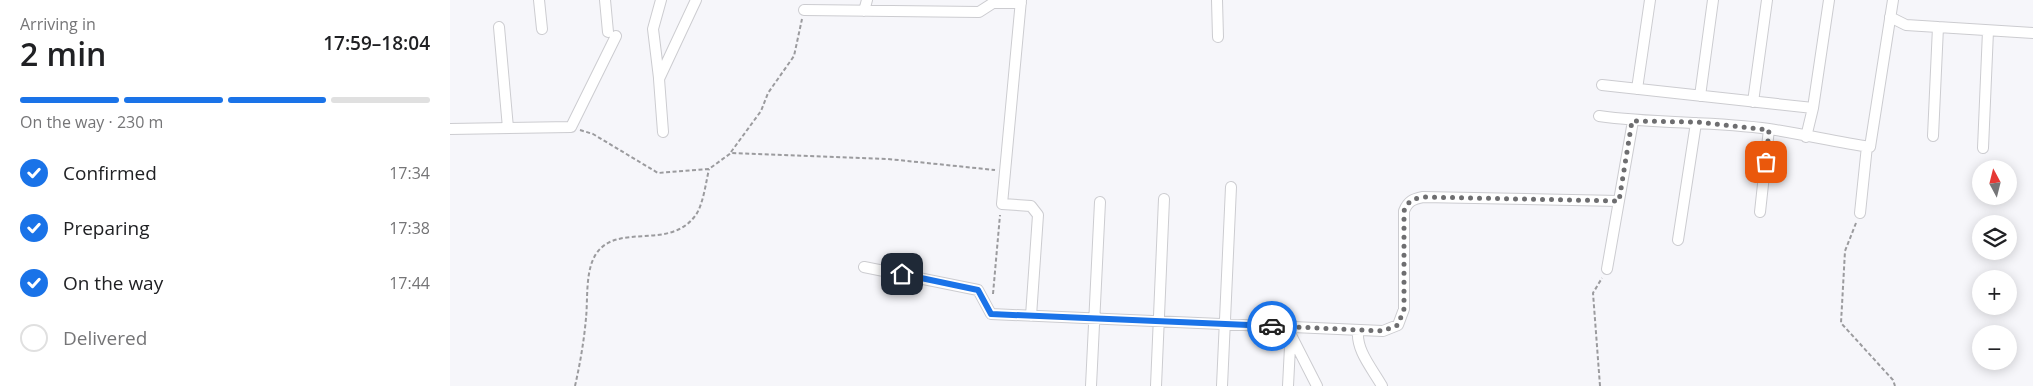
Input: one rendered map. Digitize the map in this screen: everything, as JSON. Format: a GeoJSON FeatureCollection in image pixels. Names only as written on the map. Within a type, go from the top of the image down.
{"type":"FeatureCollection","features":[{"type":"Feature","properties":{"kind":"street"},"geometry":{"type":"LineString","coordinates":[[539,0],[542,29]]}},
{"type":"Feature","properties":{"kind":"street"},"geometry":{"type":"LineString","coordinates":[[450,129],[572,127],[612,34],[605,0]]}},
{"type":"Feature","properties":{"kind":"street"},"geometry":{"type":"LineString","coordinates":[[661,0],[653,28],[663,132]]}},
{"type":"Feature","properties":{"kind":"street"},"geometry":{"type":"LineString","coordinates":[[659,79],[696,0]]}},
{"type":"Feature","properties":{"kind":"street"},"geometry":{"type":"LineString","coordinates":[[864,11],[868,0]]}},
{"type":"Feature","properties":{"kind":"street"},"geometry":{"type":"LineString","coordinates":[[1217,0],[1218,37]]}},
{"type":"Feature","properties":{"kind":"street"},"geometry":{"type":"LineString","coordinates":[[1638,89],[1650,0]]}},
{"type":"Feature","properties":{"kind":"street"},"geometry":{"type":"LineString","coordinates":[[1700,96],[1713,0]]}},
{"type":"Feature","properties":{"kind":"street"},"geometry":{"type":"LineString","coordinates":[[1754,102],[1767,0]]}},
{"type":"Feature","properties":{"kind":"street"},"geometry":{"type":"LineString","coordinates":[[1806,137],[1813,108],[1829,0]]}},
{"type":"Feature","properties":{"kind":"street"},"geometry":{"type":"LineString","coordinates":[[1860,213],[1867,146],[1870,146],[1893,0]]}},
{"type":"Feature","properties":{"kind":"street"},"geometry":{"type":"LineString","coordinates":[[804,10],[979,12],[993,4],[1021,2],[1002,204],[1031,206],[1038,215],[1031,316]]}},
{"type":"Feature","properties":{"kind":"street"},"geometry":{"type":"LineString","coordinates":[[1890,17],[1906,25],[2033,33]]}},
{"type":"Feature","properties":{"kind":"street"},"geometry":{"type":"LineString","coordinates":[[499,26],[508,128]]}},
{"type":"Feature","properties":{"kind":"street"},"geometry":{"type":"LineString","coordinates":[[1933,136],[1938,27]]}},
{"type":"Feature","properties":{"kind":"street"},"geometry":{"type":"LineString","coordinates":[[1983,148],[1988,30]]}},
{"type":"Feature","properties":{"kind":"street"},"geometry":{"type":"LineString","coordinates":[[1602,84],[1813,108]]}},
{"type":"Feature","properties":{"kind":"street"},"geometry":{"type":"LineString","coordinates":[[1598,116],[1632,121],[1696,122],[1769,130],[1867,146]]}},
{"type":"Feature","properties":{"kind":"street"},"geometry":{"type":"LineString","coordinates":[[1607,269],[1632,121]]}},
{"type":"Feature","properties":{"kind":"street"},"geometry":{"type":"LineString","coordinates":[[1678,240],[1696,122]]}},
{"type":"Feature","properties":{"kind":"street"},"geometry":{"type":"LineString","coordinates":[[1760,212],[1769,130]]}},
{"type":"Feature","properties":{"kind":"street"},"geometry":{"type":"LineString","coordinates":[[1222,386],[1231,187]]}},
{"type":"Feature","properties":{"kind":"street"},"geometry":{"type":"LineString","coordinates":[[864,267],[978,290],[991,314],[1225,324],[1290,330],[1383,331],[1398,325],[1404,309],[1404,211],[1407,203],[1414,198],[1619,201]]}},
{"type":"Feature","properties":{"kind":"street"},"geometry":{"type":"LineString","coordinates":[[1156,386],[1164,199]]}},
{"type":"Feature","properties":{"kind":"street"},"geometry":{"type":"LineString","coordinates":[[1091,386],[1100,202]]}},
{"type":"Feature","properties":{"kind":"street"},"geometry":{"type":"LineString","coordinates":[[1288,386],[1290,330]]}},
{"type":"Feature","properties":{"kind":"street"},"geometry":{"type":"LineString","coordinates":[[1290,330],[1317,386]]}},
{"type":"Feature","properties":{"kind":"street"},"geometry":{"type":"LineString","coordinates":[[1358,330],[1357,339],[1363,356],[1382,386]]}},
{"type":"Feature","properties":{"kind":"path"},"geometry":{"type":"LineString","coordinates":[[572,127],[593,134],[658,173],[709,169],[731,153],[761,111],[768,93],[794,56],[804,10]]}},
{"type":"Feature","properties":{"kind":"path"},"geometry":{"type":"LineString","coordinates":[[731,153],[888,159],[1005,171]]}},
{"type":"Feature","properties":{"kind":"path"},"geometry":{"type":"LineString","coordinates":[[575,386],[586,320],[590,270],[596,254],[608,242],[628,237],[667,234],[682,229],[696,215],[709,169]]}},
{"type":"Feature","properties":{"kind":"path"},"geometry":{"type":"LineString","coordinates":[[992,296],[1002,204]]}},
{"type":"Feature","properties":{"kind":"path"},"geometry":{"type":"LineString","coordinates":[[1860,213],[1845,251],[1841,323],[1893,380],[1895,386]]}},
{"type":"Feature","properties":{"kind":"path"},"geometry":{"type":"LineString","coordinates":[[1600,386],[1594,293],[1607,269]]}},
{"type":"Feature","properties":{"kind":"way so far"},"geometry":{"type":"LineString","coordinates":[[1272,326],[1383,331],[1398,325],[1404,309],[1404,211],[1407,203],[1414,198],[1619,201],[1632,121],[1696,122],[1769,130],[1766,162]]}},
{"type":"Feature","properties":{"kind":"route"},"geometry":{"type":"LineString","coordinates":[[902,274],[978,290],[991,314],[1272,326]]}}]}
